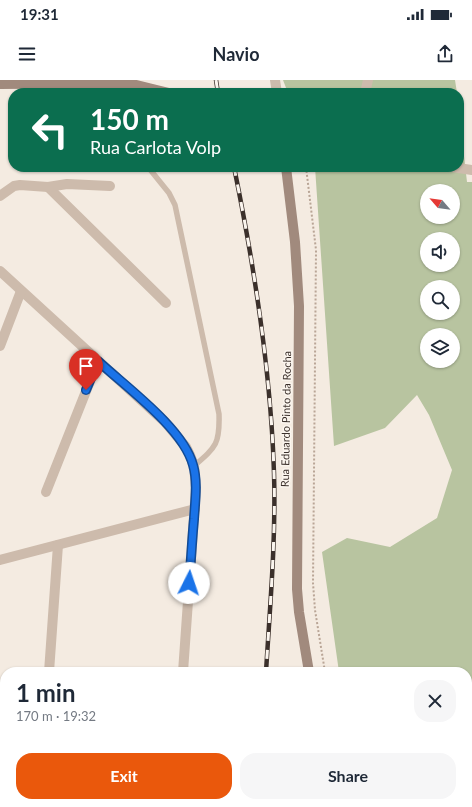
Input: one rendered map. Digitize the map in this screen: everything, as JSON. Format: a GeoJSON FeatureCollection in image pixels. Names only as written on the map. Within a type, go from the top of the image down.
{"type":"FeatureCollection","features":[{"type":"Feature","properties":{"kind":"main road"},"geometry":{"type":"LineString","coordinates":[[0,84],[99,82],[118,88],[132,84],[148,88]]}},
{"type":"Feature","properties":{"kind":"main road","name":"Rua Eduardo Pinto da Rocha"},"geometry":{"type":"LineString","coordinates":[[287,172],[295,242],[299,306],[297,589],[299,612],[308,667]]}},
{"type":"Feature","properties":{"kind":"street"},"geometry":{"type":"LineString","coordinates":[[0,196],[14,186],[48,187],[67,184],[110,186]]}},
{"type":"Feature","properties":{"kind":"street"},"geometry":{"type":"LineString","coordinates":[[48,187],[166,303]]}},
{"type":"Feature","properties":{"kind":"street"},"geometry":{"type":"LineString","coordinates":[[0,271],[165,422],[186,447],[194,466],[196,488],[183,667]]}},
{"type":"Feature","properties":{"kind":"street"},"geometry":{"type":"LineString","coordinates":[[0,346],[21,291]]}},
{"type":"Feature","properties":{"kind":"street"},"geometry":{"type":"LineString","coordinates":[[46,492],[98,361]]}},
{"type":"Feature","properties":{"kind":"street"},"geometry":{"type":"LineString","coordinates":[[0,560],[195,509]]}},
{"type":"Feature","properties":{"kind":"street"},"geometry":{"type":"LineString","coordinates":[[49,667],[58,545]]}},
{"type":"Feature","properties":{"kind":"lane"},"geometry":{"type":"LineString","coordinates":[[152,172],[170,193],[175,205],[219,414],[219,431],[216,442],[212,450],[194,466]]}},
{"type":"Feature","properties":{"kind":"path"},"geometry":{"type":"LineString","coordinates":[[307,172],[316,250],[313,583],[315,610],[324,667]]}},
{"type":"Feature","properties":{"kind":"green space"},"geometry":{"type":"Polygon","coordinates":[[[283,80],[455,80],[456,88],[286,88],[283,80]]]}},
{"type":"Feature","properties":{"kind":"green space"},"geometry":{"type":"Polygon","coordinates":[[[464,156],[467,182],[472,182],[472,667],[338,667],[322,552],[347,538],[390,547],[437,518],[452,470],[429,415],[417,395],[385,428],[334,446],[315,172],[464,172],[464,156]]]}},
{"type":"Feature","properties":{"kind":"railway"},"geometry":{"type":"LineString","coordinates":[[216,80],[217,88]]}},
{"type":"Feature","properties":{"kind":"railway"},"geometry":{"type":"LineString","coordinates":[[235,172],[255,280],[265,358],[272,435],[274,523],[266,667]]}},
{"type":"Feature","properties":{"kind":"route"},"geometry":{"type":"LineString","coordinates":[[86,390],[98,361],[151,408],[178,436],[186,447],[194,466],[196,488],[189,583]]}}]}
